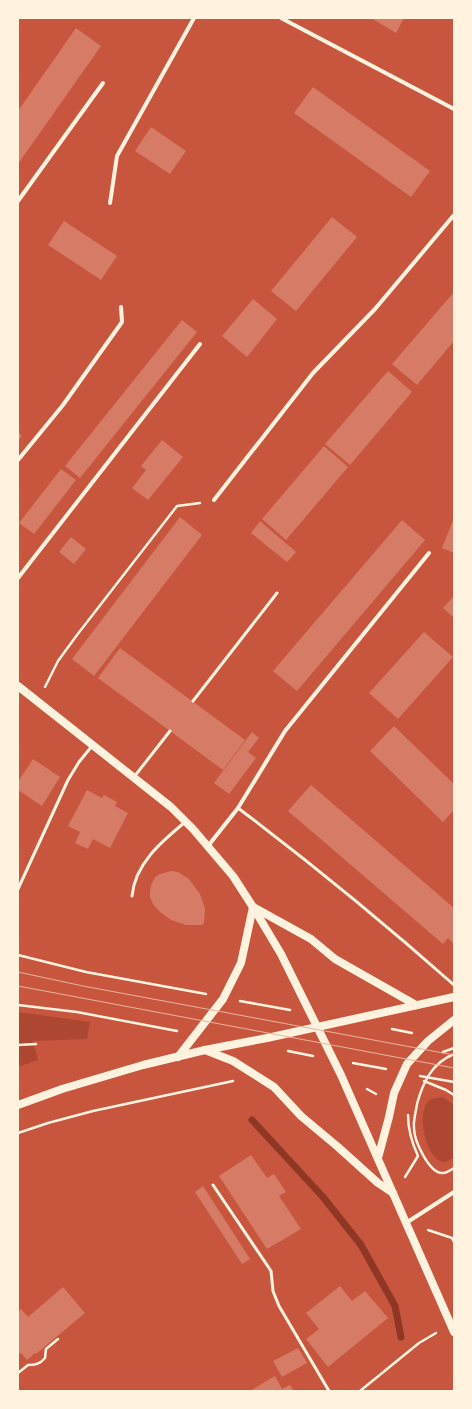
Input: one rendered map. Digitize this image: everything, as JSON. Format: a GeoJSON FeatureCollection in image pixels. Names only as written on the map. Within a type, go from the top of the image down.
{"type":"FeatureCollection","features":[{"type":"Feature","properties":{"kind":"main road"},"geometry":{"type":"LineString","coordinates":[[18,686],[171,807],[208,846],[233,876],[281,954],[341,1076],[454,1332]]}},
{"type":"Feature","properties":{"kind":"main road"},"geometry":{"type":"LineString","coordinates":[[253,907],[311,939],[335,958],[416,1005]]}},
{"type":"Feature","properties":{"kind":"main road"},"geometry":{"type":"LineString","coordinates":[[178,1057],[229,989],[241,963],[253,907]]}},
{"type":"Feature","properties":{"kind":"main road"},"geometry":{"type":"LineString","coordinates":[[18,1105],[62,1089],[143,1065],[205,1050],[317,1028],[454,997]]}},
{"type":"Feature","properties":{"kind":"main road"},"geometry":{"type":"LineString","coordinates":[[378,1158],[394,1093],[407,1064],[428,1040],[454,1020]]}},
{"type":"Feature","properties":{"kind":"main road"},"geometry":{"type":"LineString","coordinates":[[205,1050],[233,1061],[274,1087],[301,1116],[378,1183],[394,1194]]}},
{"type":"Feature","properties":{"kind":"street"},"geometry":{"type":"LineString","coordinates":[[110,203],[117,156],[194,18]]}},
{"type":"Feature","properties":{"kind":"street"},"geometry":{"type":"LineString","coordinates":[[281,18],[454,109]]}},
{"type":"Feature","properties":{"kind":"street"},"geometry":{"type":"LineString","coordinates":[[18,201],[103,83]]}},
{"type":"Feature","properties":{"kind":"street"},"geometry":{"type":"LineString","coordinates":[[214,500],[313,373],[375,309],[454,215]]}},
{"type":"Feature","properties":{"kind":"street"},"geometry":{"type":"LineString","coordinates":[[18,460],[63,404],[122,322],[121,307]]}},
{"type":"Feature","properties":{"kind":"street"},"geometry":{"type":"LineString","coordinates":[[18,578],[200,344]]}},
{"type":"Feature","properties":{"kind":"street"},"geometry":{"type":"LineString","coordinates":[[208,846],[238,808],[285,731],[429,553]]}},
{"type":"Feature","properties":{"kind":"street"},"geometry":{"type":"LineString","coordinates":[[406,1223],[454,1192]]}},
{"type":"Feature","properties":{"kind":"lane"},"geometry":{"type":"LineString","coordinates":[[193,701],[277,593]]}},
{"type":"Feature","properties":{"kind":"lane"},"geometry":{"type":"LineString","coordinates":[[133,778],[170,731]]}},
{"type":"Feature","properties":{"kind":"lane"},"geometry":{"type":"LineString","coordinates":[[18,889],[68,780],[79,762],[93,745]]}},
{"type":"Feature","properties":{"kind":"lane"},"geometry":{"type":"LineString","coordinates":[[238,808],[304,858],[454,984]]}},
{"type":"Feature","properties":{"kind":"lane"},"geometry":{"type":"LineString","coordinates":[[132,896],[133,886],[137,877],[153,851],[186,822]]}},
{"type":"Feature","properties":{"kind":"lane"},"geometry":{"type":"LineString","coordinates":[[214,1185],[270,1271],[273,1290],[279,1306],[329,1391]]}},
{"type":"Feature","properties":{"kind":"path"},"geometry":{"type":"LineString","coordinates":[[38,702],[58,661],[177,506],[214,500]]}},
{"type":"Feature","properties":{"kind":"path"},"geometry":{"type":"LineString","coordinates":[[18,1045],[36,1044]]}},
{"type":"Feature","properties":{"kind":"path"},"geometry":{"type":"LineString","coordinates":[[439,1055],[454,1048]]}},
{"type":"Feature","properties":{"kind":"path"},"geometry":{"type":"LineString","coordinates":[[454,1054],[447,1057],[435,1066],[424,1081],[416,1111],[414,1128],[415,1136],[426,1160],[432,1167],[438,1172],[443,1173],[454,1168]]}},
{"type":"Feature","properties":{"kind":"path"},"geometry":{"type":"LineString","coordinates":[[418,1079],[422,1073]]}},
{"type":"Feature","properties":{"kind":"path"},"geometry":{"type":"LineString","coordinates":[[424,1081],[454,1095]]}},
{"type":"Feature","properties":{"kind":"path"},"geometry":{"type":"LineString","coordinates":[[18,1133],[93,1111],[215,1086]]}},
{"type":"Feature","properties":{"kind":"path"},"geometry":{"type":"LineString","coordinates":[[394,1194],[418,1156],[409,1128],[409,1109]]}},
{"type":"Feature","properties":{"kind":"path"},"geometry":{"type":"LineString","coordinates":[[406,1223],[452,1238],[454,1242]]}},
{"type":"Feature","properties":{"kind":"path"},"geometry":{"type":"LineString","coordinates":[[18,1373],[28,1365],[41,1363],[45,1358],[46,1350],[58,1339]]}},
{"type":"Feature","properties":{"kind":"path"},"geometry":{"type":"LineString","coordinates":[[360,1391],[419,1343]]}},
{"type":"Feature","properties":{"kind":"shaded area"},"geometry":{"type":"Polygon","coordinates":[[[18,1012],[90,1022],[87,1039],[33,1041],[38,1060],[18,1067],[18,1012]]]}},
{"type":"Feature","properties":{"kind":"shaded area"},"geometry":{"type":"Polygon","coordinates":[[[443,1097],[454,1105],[454,1157],[446,1162],[437,1159],[431,1152],[425,1137],[423,1120],[423,1111],[430,1100],[443,1097]]]}},
{"type":"Feature","properties":{"kind":"building"},"geometry":{"type":"Polygon","coordinates":[[[371,18],[404,18],[396,33],[371,18]]]}},
{"type":"Feature","properties":{"kind":"building"},"geometry":{"type":"Polygon","coordinates":[[[76,28],[101,46],[18,164],[18,111],[76,28]]]}},
{"type":"Feature","properties":{"kind":"building"},"geometry":{"type":"Polygon","coordinates":[[[313,87],[430,171],[411,197],[294,113],[313,87]]]}},
{"type":"Feature","properties":{"kind":"building"},"geometry":{"type":"Polygon","coordinates":[[[151,127],[186,151],[170,174],[135,151],[151,127]]]}},
{"type":"Feature","properties":{"kind":"building"},"geometry":{"type":"Polygon","coordinates":[[[332,217],[357,237],[296,311],[271,291],[332,217]]]}},
{"type":"Feature","properties":{"kind":"building"},"geometry":{"type":"Polygon","coordinates":[[[64,221],[117,256],[101,280],[48,245],[64,221]]]}},
{"type":"Feature","properties":{"kind":"building"},"geometry":{"type":"Polygon","coordinates":[[[454,292],[454,341],[417,385],[392,364],[454,292]]]}},
{"type":"Feature","properties":{"kind":"building"},"geometry":{"type":"Polygon","coordinates":[[[253,299],[277,319],[247,357],[222,336],[253,299]]]}},
{"type":"Feature","properties":{"kind":"building"},"geometry":{"type":"Polygon","coordinates":[[[182,320],[197,332],[80,478],[65,466],[182,320]]]}},
{"type":"Feature","properties":{"kind":"building"},"geometry":{"type":"Polygon","coordinates":[[[388,371],[412,392],[350,465],[325,444],[388,371]]]}},
{"type":"Feature","properties":{"kind":"building"},"geometry":{"type":"Polygon","coordinates":[[[18,432],[22,436],[18,441],[18,432]]]}},
{"type":"Feature","properties":{"kind":"building"},"geometry":{"type":"Polygon","coordinates":[[[162,440],[183,457],[148,500],[132,488],[146,470],[141,466],[162,440]]]}},
{"type":"Feature","properties":{"kind":"building"},"geometry":{"type":"Polygon","coordinates":[[[324,446],[348,467],[286,540],[262,519],[324,446]]]}},
{"type":"Feature","properties":{"kind":"building"},"geometry":{"type":"Polygon","coordinates":[[[61,469],[76,480],[34,534],[19,523],[61,469]]]}},
{"type":"Feature","properties":{"kind":"building"},"geometry":{"type":"Polygon","coordinates":[[[180,517],[202,535],[94,676],[72,659],[180,517]]]}},
{"type":"Feature","properties":{"kind":"building"},"geometry":{"type":"Polygon","coordinates":[[[402,520],[425,540],[297,691],[273,671],[402,520]]]}},
{"type":"Feature","properties":{"kind":"building"},"geometry":{"type":"Polygon","coordinates":[[[453,520],[454,521],[454,553],[442,548],[453,520]]]}},
{"type":"Feature","properties":{"kind":"building"},"geometry":{"type":"Polygon","coordinates":[[[260,521],[296,552],[287,562],[251,533],[260,521]]]}},
{"type":"Feature","properties":{"kind":"building"},"geometry":{"type":"Polygon","coordinates":[[[71,537],[86,549],[74,564],[59,552],[71,537]]]}},
{"type":"Feature","properties":{"kind":"building"},"geometry":{"type":"Polygon","coordinates":[[[454,596],[454,618],[443,608],[454,596]]]}},
{"type":"Feature","properties":{"kind":"building"},"geometry":{"type":"Polygon","coordinates":[[[424,632],[453,657],[398,719],[369,693],[424,632]]]}},
{"type":"Feature","properties":{"kind":"building"},"geometry":{"type":"Polygon","coordinates":[[[120,648],[245,740],[223,770],[98,678],[120,648]]]}},
{"type":"Feature","properties":{"kind":"building"},"geometry":{"type":"Polygon","coordinates":[[[394,726],[454,784],[454,810],[443,822],[370,751],[394,726]]]}},
{"type":"Feature","properties":{"kind":"building"},"geometry":{"type":"Polygon","coordinates":[[[252,732],[259,738],[248,752],[256,758],[229,794],[214,783],[252,732]]]}},
{"type":"Feature","properties":{"kind":"building"},"geometry":{"type":"Polygon","coordinates":[[[33,759],[60,777],[42,806],[18,790],[18,782],[33,759]]]}},
{"type":"Feature","properties":{"kind":"building"},"geometry":{"type":"Polygon","coordinates":[[[311,785],[454,908],[454,944],[448,938],[443,944],[288,811],[311,785]]]}},
{"type":"Feature","properties":{"kind":"building"},"geometry":{"type":"Polygon","coordinates":[[[87,790],[102,798],[104,795],[117,802],[115,806],[128,813],[110,848],[93,839],[88,849],[75,843],[80,832],[68,826],[87,790]]]}},
{"type":"Feature","properties":{"kind":"building"},"geometry":{"type":"Polygon","coordinates":[[[171,871],[178,872],[189,879],[200,894],[205,909],[204,923],[202,925],[186,925],[171,920],[160,912],[153,904],[150,897],[150,890],[155,877],[171,871]]]}},
{"type":"Feature","properties":{"kind":"building"},"geometry":{"type":"Polygon","coordinates":[[[251,1155],[267,1178],[274,1174],[286,1192],[279,1196],[301,1229],[267,1249],[219,1176],[251,1155]]]}},
{"type":"Feature","properties":{"kind":"building"},"geometry":{"type":"Polygon","coordinates":[[[203,1186],[250,1259],[242,1264],[195,1192],[203,1186]]]}},
{"type":"Feature","properties":{"kind":"building"},"geometry":{"type":"Polygon","coordinates":[[[340,1286],[352,1301],[365,1291],[388,1318],[328,1367],[306,1339],[319,1329],[306,1313],[340,1286]]]}},
{"type":"Feature","properties":{"kind":"building"},"geometry":{"type":"Polygon","coordinates":[[[63,1287],[85,1313],[27,1360],[21,1353],[20,1354],[18,1352],[18,1311],[21,1309],[28,1317],[63,1287]]]}},
{"type":"Feature","properties":{"kind":"building"},"geometry":{"type":"Polygon","coordinates":[[[298,1348],[307,1363],[282,1377],[273,1361],[298,1348]]]}},
{"type":"Feature","properties":{"kind":"building"},"geometry":{"type":"Polygon","coordinates":[[[275,1376],[282,1389],[290,1385],[294,1391],[250,1391],[275,1376]]]}},
{"type":"Feature","properties":{"kind":"waterway"},"geometry":{"type":"LineString","coordinates":[[252,1120],[323,1197],[361,1245],[395,1306],[401,1337]]}},
{"type":"Feature","properties":{"kind":"tram line"},"geometry":{"type":"LineString","coordinates":[[18,972],[83,986],[454,1055]]}},
{"type":"Feature","properties":{"kind":"tram line"},"geometry":{"type":"LineString","coordinates":[[18,986],[454,1068]]}}]}
